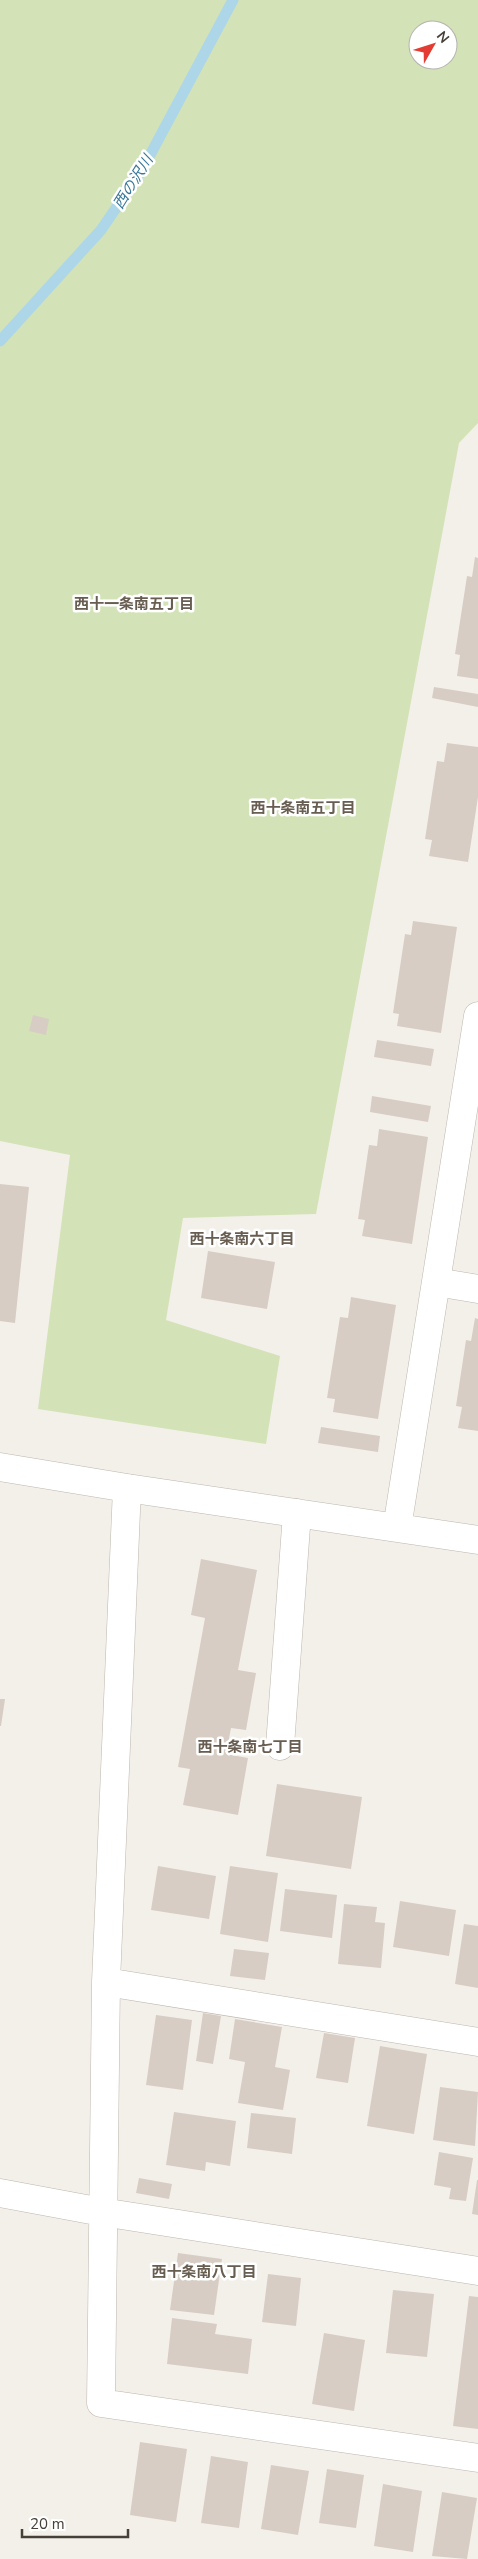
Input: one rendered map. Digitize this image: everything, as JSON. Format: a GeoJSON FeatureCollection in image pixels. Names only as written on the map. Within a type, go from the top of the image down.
{"type":"FeatureCollection","features":[{"type":"Feature","properties":{"kind":"street"},"geometry":{"type":"LineString","coordinates":[[397,1528],[436,1282],[472,1087],[478,1016]]}},
{"type":"Feature","properties":{"kind":"street"},"geometry":{"type":"LineString","coordinates":[[436,1282],[478,1289]]}},
{"type":"Feature","properties":{"kind":"street"},"geometry":{"type":"LineString","coordinates":[[0,1467],[127,1488],[478,1540]]}},
{"type":"Feature","properties":{"kind":"street"},"geometry":{"type":"LineString","coordinates":[[127,1488],[106,1982],[101,2403],[478,2458]]}},
{"type":"Feature","properties":{"kind":"street"},"geometry":{"type":"LineString","coordinates":[[280,1746],[297,1513]]}},
{"type":"Feature","properties":{"kind":"street"},"geometry":{"type":"LineString","coordinates":[[106,1982],[478,2042]]}},
{"type":"Feature","properties":{"kind":"street"},"geometry":{"type":"LineString","coordinates":[[0,2193],[102,2212],[478,2271]]}},
{"type":"Feature","properties":{"kind":"green space"},"geometry":{"type":"Polygon","coordinates":[[[0,0],[478,0],[478,423],[459,443],[316,1214],[183,1218],[166,1320],[280,1356],[266,1444],[38,1409],[70,1155],[0,1141],[0,0]]]}},
{"type":"Feature","properties":{"kind":"building"},"geometry":{"type":"Polygon","coordinates":[[[475,557],[478,558],[478,679],[457,676],[460,655],[455,654],[467,576],[472,577],[475,557]]]}},
{"type":"Feature","properties":{"kind":"building"},"geometry":{"type":"Polygon","coordinates":[[[434,687],[478,694],[478,707],[432,698],[434,687]]]}},
{"type":"Feature","properties":{"kind":"building"},"geometry":{"type":"Polygon","coordinates":[[[447,743],[478,747],[478,797],[468,862],[429,856],[432,840],[425,839],[437,761],[444,762],[447,743]]]}},
{"type":"Feature","properties":{"kind":"building"},"geometry":{"type":"Polygon","coordinates":[[[413,921],[457,927],[441,1033],[397,1026],[399,1014],[393,1013],[405,934],[411,935],[413,921]]]}},
{"type":"Feature","properties":{"kind":"building"},"geometry":{"type":"Polygon","coordinates":[[[33,1015],[49,1019],[46,1035],[29,1031],[33,1015]]]}},
{"type":"Feature","properties":{"kind":"building"},"geometry":{"type":"Polygon","coordinates":[[[377,1040],[434,1049],[431,1066],[374,1057],[377,1040]]]}},
{"type":"Feature","properties":{"kind":"building"},"geometry":{"type":"Polygon","coordinates":[[[372,1096],[431,1106],[428,1122],[370,1112],[372,1096]]]}},
{"type":"Feature","properties":{"kind":"building"},"geometry":{"type":"Polygon","coordinates":[[[379,1129],[428,1137],[412,1244],[362,1236],[365,1220],[358,1219],[369,1145],[377,1146],[379,1129]]]}},
{"type":"Feature","properties":{"kind":"building"},"geometry":{"type":"Polygon","coordinates":[[[0,1184],[29,1187],[15,1323],[0,1321],[0,1184]]]}},
{"type":"Feature","properties":{"kind":"building"},"geometry":{"type":"Polygon","coordinates":[[[208,1251],[275,1262],[267,1309],[201,1298],[208,1251]]]}},
{"type":"Feature","properties":{"kind":"building"},"geometry":{"type":"Polygon","coordinates":[[[351,1297],[396,1305],[378,1419],[333,1412],[335,1399],[327,1398],[340,1317],[348,1318],[351,1297]]]}},
{"type":"Feature","properties":{"kind":"building"},"geometry":{"type":"Polygon","coordinates":[[[475,1318],[478,1319],[478,1431],[458,1428],[462,1407],[456,1406],[466,1340],[471,1341],[475,1318]]]}},
{"type":"Feature","properties":{"kind":"building"},"geometry":{"type":"Polygon","coordinates":[[[321,1427],[380,1436],[378,1452],[318,1443],[321,1427]]]}},
{"type":"Feature","properties":{"kind":"building"},"geometry":{"type":"Polygon","coordinates":[[[201,1559],[257,1570],[238,1670],[256,1673],[246,1730],[231,1728],[226,1754],[248,1758],[238,1815],[183,1805],[190,1769],[178,1767],[205,1618],[191,1615],[201,1559]]]}},
{"type":"Feature","properties":{"kind":"building"},"geometry":{"type":"Polygon","coordinates":[[[0,1699],[5,1699],[1,1726],[0,1726],[0,1699]]]}},
{"type":"Feature","properties":{"kind":"building"},"geometry":{"type":"Polygon","coordinates":[[[277,1784],[362,1797],[351,1869],[266,1856],[277,1784]]]}},
{"type":"Feature","properties":{"kind":"building"},"geometry":{"type":"Polygon","coordinates":[[[158,1866],[216,1876],[209,1919],[151,1910],[158,1866]]]}},
{"type":"Feature","properties":{"kind":"building"},"geometry":{"type":"Polygon","coordinates":[[[230,1866],[278,1873],[268,1942],[220,1934],[230,1866]]]}},
{"type":"Feature","properties":{"kind":"building"},"geometry":{"type":"Polygon","coordinates":[[[285,1889],[337,1895],[332,1938],[280,1931],[285,1889]]]}},
{"type":"Feature","properties":{"kind":"building"},"geometry":{"type":"Polygon","coordinates":[[[400,1901],[456,1910],[449,1956],[393,1947],[400,1901]]]}},
{"type":"Feature","properties":{"kind":"building"},"geometry":{"type":"Polygon","coordinates":[[[344,1904],[377,1907],[375,1922],[385,1923],[381,1968],[338,1964],[344,1904]]]}},
{"type":"Feature","properties":{"kind":"building"},"geometry":{"type":"Polygon","coordinates":[[[464,1924],[478,1926],[478,1988],[455,1984],[464,1924]]]}},
{"type":"Feature","properties":{"kind":"building"},"geometry":{"type":"Polygon","coordinates":[[[234,1949],[269,1953],[265,1980],[230,1976],[234,1949]]]}},
{"type":"Feature","properties":{"kind":"building"},"geometry":{"type":"Polygon","coordinates":[[[203,2013],[221,2016],[213,2064],[196,2061],[203,2013]]]}},
{"type":"Feature","properties":{"kind":"building"},"geometry":{"type":"Polygon","coordinates":[[[156,2015],[192,2020],[183,2090],[146,2085],[156,2015]]]}},
{"type":"Feature","properties":{"kind":"building"},"geometry":{"type":"Polygon","coordinates":[[[235,2019],[282,2027],[275,2067],[290,2070],[283,2110],[238,2103],[245,2062],[229,2059],[235,2019]]]}},
{"type":"Feature","properties":{"kind":"building"},"geometry":{"type":"Polygon","coordinates":[[[324,2033],[355,2038],[348,2083],[316,2078],[324,2033]]]}},
{"type":"Feature","properties":{"kind":"building"},"geometry":{"type":"Polygon","coordinates":[[[380,2046],[427,2054],[414,2134],[367,2126],[380,2046]]]}},
{"type":"Feature","properties":{"kind":"building"},"geometry":{"type":"Polygon","coordinates":[[[440,2087],[478,2092],[475,2146],[433,2140],[440,2087]]]}},
{"type":"Feature","properties":{"kind":"building"},"geometry":{"type":"Polygon","coordinates":[[[174,2112],[236,2121],[230,2166],[206,2162],[205,2171],[166,2165],[174,2112]]]}},
{"type":"Feature","properties":{"kind":"building"},"geometry":{"type":"Polygon","coordinates":[[[251,2113],[296,2118],[292,2154],[247,2148],[251,2113]]]}},
{"type":"Feature","properties":{"kind":"building"},"geometry":{"type":"Polygon","coordinates":[[[439,2152],[473,2158],[466,2201],[449,2199],[451,2188],[434,2185],[439,2152]]]}},
{"type":"Feature","properties":{"kind":"building"},"geometry":{"type":"Polygon","coordinates":[[[139,2178],[172,2184],[169,2199],[136,2193],[139,2178]]]}},
{"type":"Feature","properties":{"kind":"building"},"geometry":{"type":"Polygon","coordinates":[[[478,2180],[478,2215],[472,2214],[478,2180]]]}},
{"type":"Feature","properties":{"kind":"building"},"geometry":{"type":"Polygon","coordinates":[[[178,2253],[222,2259],[214,2315],[170,2310],[178,2253]]]}},
{"type":"Feature","properties":{"kind":"building"},"geometry":{"type":"Polygon","coordinates":[[[268,2274],[301,2278],[296,2326],[262,2322],[268,2274]]]}},
{"type":"Feature","properties":{"kind":"building"},"geometry":{"type":"Polygon","coordinates":[[[393,2290],[434,2294],[427,2357],[386,2353],[393,2290]]]}},
{"type":"Feature","properties":{"kind":"building"},"geometry":{"type":"Polygon","coordinates":[[[469,2296],[478,2297],[478,2429],[453,2426],[469,2296]]]}},
{"type":"Feature","properties":{"kind":"building"},"geometry":{"type":"Polygon","coordinates":[[[172,2318],[217,2324],[215,2334],[252,2339],[248,2374],[167,2364],[172,2318]]]}},
{"type":"Feature","properties":{"kind":"building"},"geometry":{"type":"Polygon","coordinates":[[[324,2333],[365,2340],[354,2411],[312,2404],[324,2333]]]}},
{"type":"Feature","properties":{"kind":"building"},"geometry":{"type":"Polygon","coordinates":[[[140,2442],[187,2449],[176,2522],[130,2515],[140,2442]]]}},
{"type":"Feature","properties":{"kind":"building"},"geometry":{"type":"Polygon","coordinates":[[[211,2456],[248,2462],[239,2528],[201,2523],[211,2456]]]}},
{"type":"Feature","properties":{"kind":"building"},"geometry":{"type":"Polygon","coordinates":[[[271,2465],[309,2471],[298,2535],[261,2529],[271,2465]]]}},
{"type":"Feature","properties":{"kind":"building"},"geometry":{"type":"Polygon","coordinates":[[[327,2469],[364,2475],[356,2528],[319,2523],[327,2469]]]}},
{"type":"Feature","properties":{"kind":"building"},"geometry":{"type":"Polygon","coordinates":[[[383,2484],[422,2491],[413,2552],[374,2546],[383,2484]]]}},
{"type":"Feature","properties":{"kind":"building"},"geometry":{"type":"Polygon","coordinates":[[[442,2492],[477,2498],[467,2559],[432,2556],[442,2492]]]}},
{"type":"Feature","properties":{"kind":"waterway","name":"西の沢川"},"geometry":{"type":"LineString","coordinates":[[0,341],[101,230],[142,170],[233,0]]}},
{"type":"Feature","properties":{"kind":"district","name":"西十一条南五丁目"},"geometry":{"type":"Point","coordinates":[134,604]}},
{"type":"Feature","properties":{"kind":"district","name":"西十条南五丁目"},"geometry":{"type":"Point","coordinates":[303,808]}},
{"type":"Feature","properties":{"kind":"district","name":"西十条南六丁目"},"geometry":{"type":"Point","coordinates":[242,1239]}},
{"type":"Feature","properties":{"kind":"district","name":"西十条南七丁目"},"geometry":{"type":"Point","coordinates":[250,1747]}},
{"type":"Feature","properties":{"kind":"district","name":"西十条南八丁目"},"geometry":{"type":"Point","coordinates":[204,2272]}}]}
